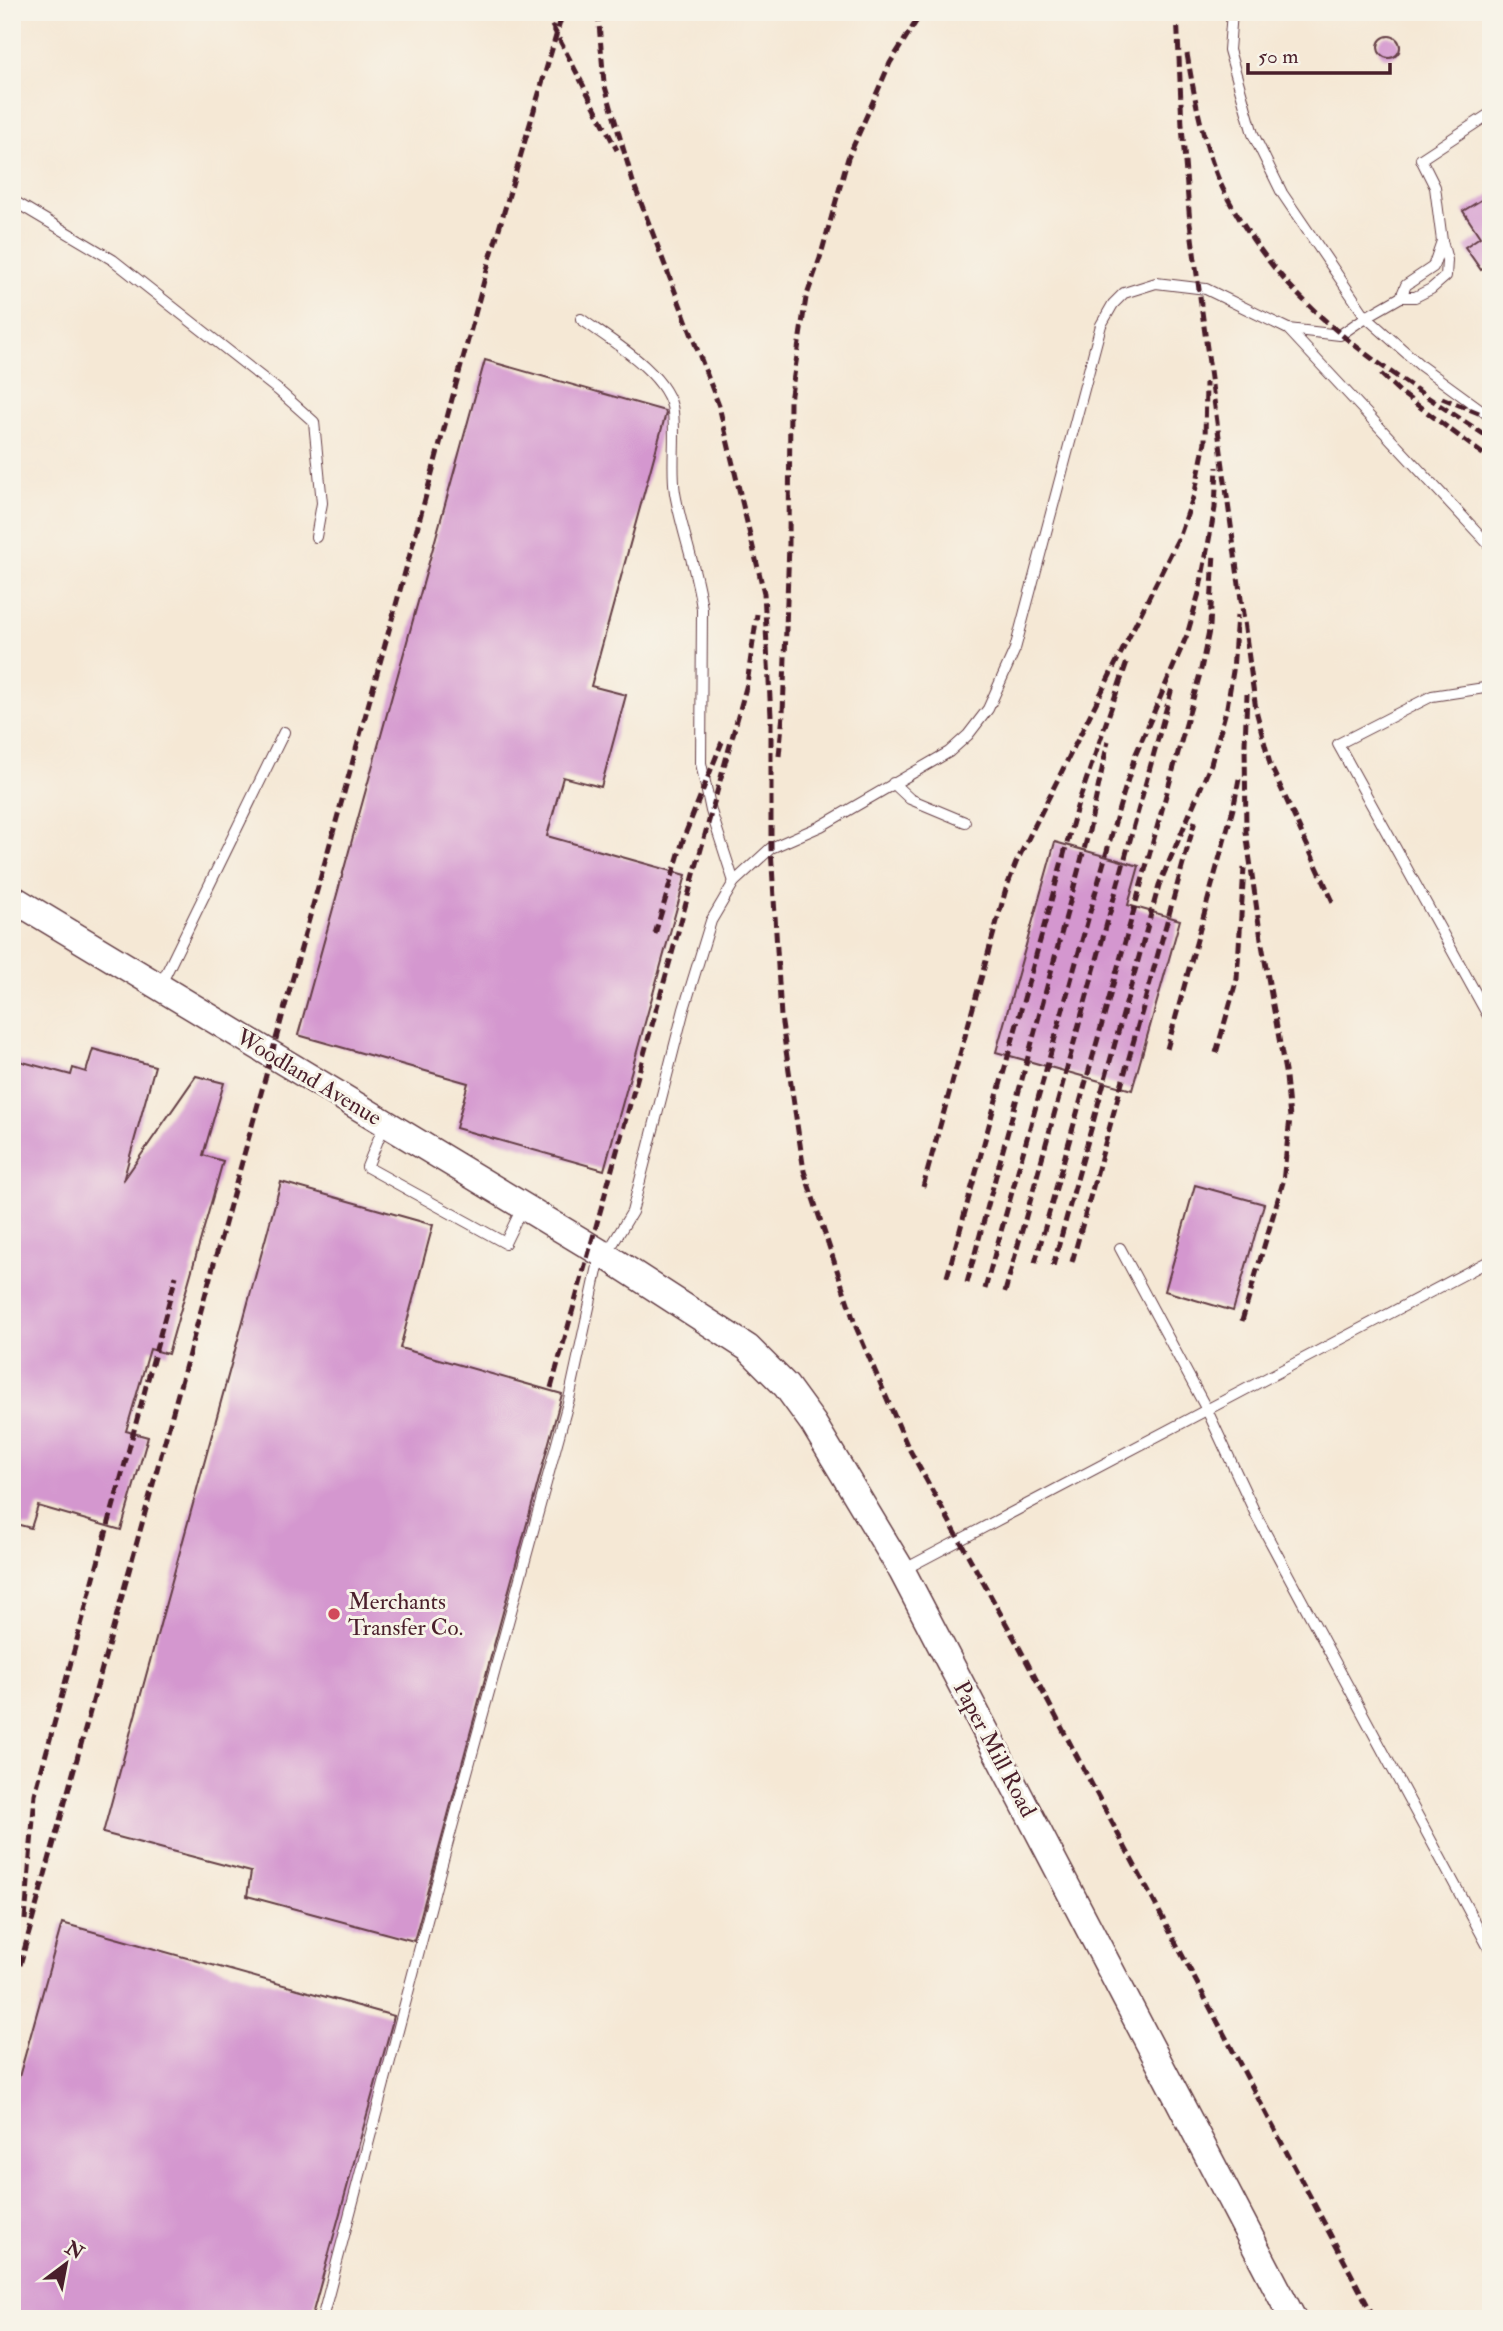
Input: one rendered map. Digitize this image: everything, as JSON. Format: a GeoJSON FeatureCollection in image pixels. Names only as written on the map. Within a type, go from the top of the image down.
{"type":"FeatureCollection","features":[{"type":"Feature","properties":{"kind":"street","name":"Woodland Avenue"},"geometry":{"type":"LineString","coordinates":[[17,910],[159,986],[604,1254]]}},
{"type":"Feature","properties":{"kind":"street","name":"Paper Mill Road"},"geometry":{"type":"LineString","coordinates":[[604,1254],[748,1348],[786,1386],[813,1423],[902,1571],[1293,2319]]}},
{"type":"Feature","properties":{"kind":"lane"},"geometry":{"type":"LineString","coordinates":[[1232,12],[1229,50],[1253,134],[1282,193],[1366,317],[1421,366],[1491,417]]}},
{"type":"Feature","properties":{"kind":"lane"},"geometry":{"type":"LineString","coordinates":[[322,2319],[440,1871],[569,1399],[604,1254],[632,1212],[684,1009],[711,921],[734,882],[771,848],[821,826],[949,751],[968,735],[988,709],[1015,649],[1101,325],[1113,304],[1124,293],[1156,283],[1206,289],[1288,329],[1340,335],[1401,297],[1415,297],[1431,289],[1446,276],[1447,260],[1435,187],[1421,159],[1491,113]]}},
{"type":"Feature","properties":{"kind":"lane"},"geometry":{"type":"LineString","coordinates":[[12,200],[113,260],[278,390],[314,422],[322,503],[316,537]]}},
{"type":"Feature","properties":{"kind":"lane"},"geometry":{"type":"LineString","coordinates":[[1401,297],[1406,285],[1433,267],[1442,241]]}},
{"type":"Feature","properties":{"kind":"lane"},"geometry":{"type":"LineString","coordinates":[[581,319],[630,354],[653,375],[668,394],[673,409],[675,490],[699,584],[702,609],[701,763],[711,811],[734,882]]}},
{"type":"Feature","properties":{"kind":"lane"},"geometry":{"type":"LineString","coordinates":[[1288,329],[1491,547]]}},
{"type":"Feature","properties":{"kind":"lane"},"geometry":{"type":"LineString","coordinates":[[1491,687],[1432,696],[1338,744],[1491,1021]]}},
{"type":"Feature","properties":{"kind":"lane"},"geometry":{"type":"LineString","coordinates":[[159,986],[284,732]]}},
{"type":"Feature","properties":{"kind":"lane"},"geometry":{"type":"LineString","coordinates":[[892,783],[910,799],[965,822]]}},
{"type":"Feature","properties":{"kind":"lane"},"geometry":{"type":"LineString","coordinates":[[385,1122],[367,1167],[505,1243],[523,1206]]}},
{"type":"Feature","properties":{"kind":"lane"},"geometry":{"type":"LineString","coordinates":[[1121,1248],[1207,1410],[1257,1517],[1491,1952]]}},
{"type":"Feature","properties":{"kind":"lane"},"geometry":{"type":"LineString","coordinates":[[902,1571],[1491,1260]]}},
{"type":"Feature","properties":{"kind":"building"},"geometry":{"type":"Polygon","coordinates":[[[1389,36],[1397,39],[1400,47],[1397,55],[1389,58],[1381,55],[1378,47],[1381,39],[1389,36]]]}},
{"type":"Feature","properties":{"kind":"building"},"geometry":{"type":"Polygon","coordinates":[[[1491,194],[1491,263],[1481,270],[1465,247],[1480,237],[1463,211],[1491,194]]]}},
{"type":"Feature","properties":{"kind":"building"},"geometry":{"type":"Polygon","coordinates":[[[485,360],[666,413],[591,686],[626,695],[601,787],[563,777],[547,836],[686,875],[604,1170],[456,1128],[468,1083],[298,1035],[485,360]]]}},
{"type":"Feature","properties":{"kind":"building"},"geometry":{"type":"Polygon","coordinates":[[[1055,842],[1139,866],[1128,905],[1180,920],[1132,1090],[996,1052],[1055,842]]]}},
{"type":"Feature","properties":{"kind":"building"},"geometry":{"type":"Polygon","coordinates":[[[93,1049],[155,1066],[123,1181],[196,1076],[224,1083],[203,1155],[223,1161],[168,1354],[150,1349],[126,1431],[148,1437],[121,1530],[38,1506],[31,1528],[12,1523],[12,1059],[71,1075],[73,1068],[86,1072],[93,1049]]]}},
{"type":"Feature","properties":{"kind":"building","name":"Merchants Transfer Co."},"geometry":{"type":"Polygon","coordinates":[[[281,1182],[433,1225],[400,1348],[562,1394],[414,1941],[247,1896],[251,1872],[103,1833],[281,1182]]]}},
{"type":"Feature","properties":{"kind":"building"},"geometry":{"type":"Polygon","coordinates":[[[1195,1185],[1264,1204],[1233,1311],[1165,1291],[1195,1185]]]}},
{"type":"Feature","properties":{"kind":"building"},"geometry":{"type":"Polygon","coordinates":[[[62,1923],[394,2016],[311,2319],[12,2319],[12,2102],[62,1923]]]}},
{"type":"Feature","properties":{"kind":"railway"},"geometry":{"type":"LineString","coordinates":[[545,12],[617,150]]}},
{"type":"Feature","properties":{"kind":"railway"},"geometry":{"type":"LineString","coordinates":[[12,1994],[488,266],[563,12]]}},
{"type":"Feature","properties":{"kind":"railway"},"geometry":{"type":"LineString","coordinates":[[598,12],[604,83],[633,182],[719,406],[764,593],[771,716],[771,848],[781,1017],[804,1171],[856,1327],[907,1445],[1019,1647],[1375,2319]]}},
{"type":"Feature","properties":{"kind":"railway"},"geometry":{"type":"LineString","coordinates":[[779,756],[789,544],[790,401],[806,298],[848,158],[890,63],[922,12]]}},
{"type":"Feature","properties":{"kind":"railway"},"geometry":{"type":"LineString","coordinates":[[1177,12],[1190,223],[1256,710],[1270,764],[1334,904]]}},
{"type":"Feature","properties":{"kind":"railway"},"geometry":{"type":"LineString","coordinates":[[1187,54],[1202,129],[1216,173],[1242,222],[1276,270],[1331,326],[1361,350],[1491,439]]}},
{"type":"Feature","properties":{"kind":"railway"},"geometry":{"type":"LineString","coordinates":[[1381,374],[1400,392],[1491,460]]}},
{"type":"Feature","properties":{"kind":"railway"},"geometry":{"type":"LineString","coordinates":[[923,1187],[1006,889],[1016,863],[1180,535],[1195,492],[1205,442],[1206,382]]}},
{"type":"Feature","properties":{"kind":"railway"},"geometry":{"type":"LineString","coordinates":[[1442,398],[1491,418]]}},
{"type":"Feature","properties":{"kind":"railway"},"geometry":{"type":"LineString","coordinates":[[985,1289],[1135,756],[1187,635],[1199,593],[1215,508],[1217,467]]}},
{"type":"Feature","properties":{"kind":"railway"},"geometry":{"type":"LineString","coordinates":[[1035,1263],[1200,674],[1210,626],[1214,552]]}},
{"type":"Feature","properties":{"kind":"railway"},"geometry":{"type":"LineString","coordinates":[[551,1388],[747,684],[757,614]]}},
{"type":"Feature","properties":{"kind":"railway"},"geometry":{"type":"LineString","coordinates":[[1053,1266],[1159,885],[1211,764],[1227,707],[1237,615]]}},
{"type":"Feature","properties":{"kind":"railway"},"geometry":{"type":"LineString","coordinates":[[947,1277],[1077,807],[1128,659]]}},
{"type":"Feature","properties":{"kind":"railway"},"geometry":{"type":"LineString","coordinates":[[1005,1292],[1172,688]]}},
{"type":"Feature","properties":{"kind":"railway"},"geometry":{"type":"LineString","coordinates":[[1242,1321],[1283,1182],[1290,1118],[1286,1077],[1261,939],[1246,832],[1247,694]]}},
{"type":"Feature","properties":{"kind":"railway"},"geometry":{"type":"LineString","coordinates":[[967,1283],[1089,831],[1108,741]]}},
{"type":"Feature","properties":{"kind":"railway"},"geometry":{"type":"LineString","coordinates":[[655,934],[684,837],[722,742]]}},
{"type":"Feature","properties":{"kind":"railway"},"geometry":{"type":"LineString","coordinates":[[1167,1049],[1239,779]]}},
{"type":"Feature","properties":{"kind":"railway"},"geometry":{"type":"LineString","coordinates":[[1072,1262],[1195,821]]}},
{"type":"Feature","properties":{"kind":"railway"},"geometry":{"type":"LineString","coordinates":[[1216,1053],[1237,979],[1244,868]]}},
{"type":"Feature","properties":{"kind":"railway"},"geometry":{"type":"LineString","coordinates":[[25,1920],[35,1794],[176,1276]]}},
{"type":"Feature","properties":{"kind":"place","name":"Merchants Transfer Co."},"geometry":{"type":"Point","coordinates":[334,1614]}}]}
